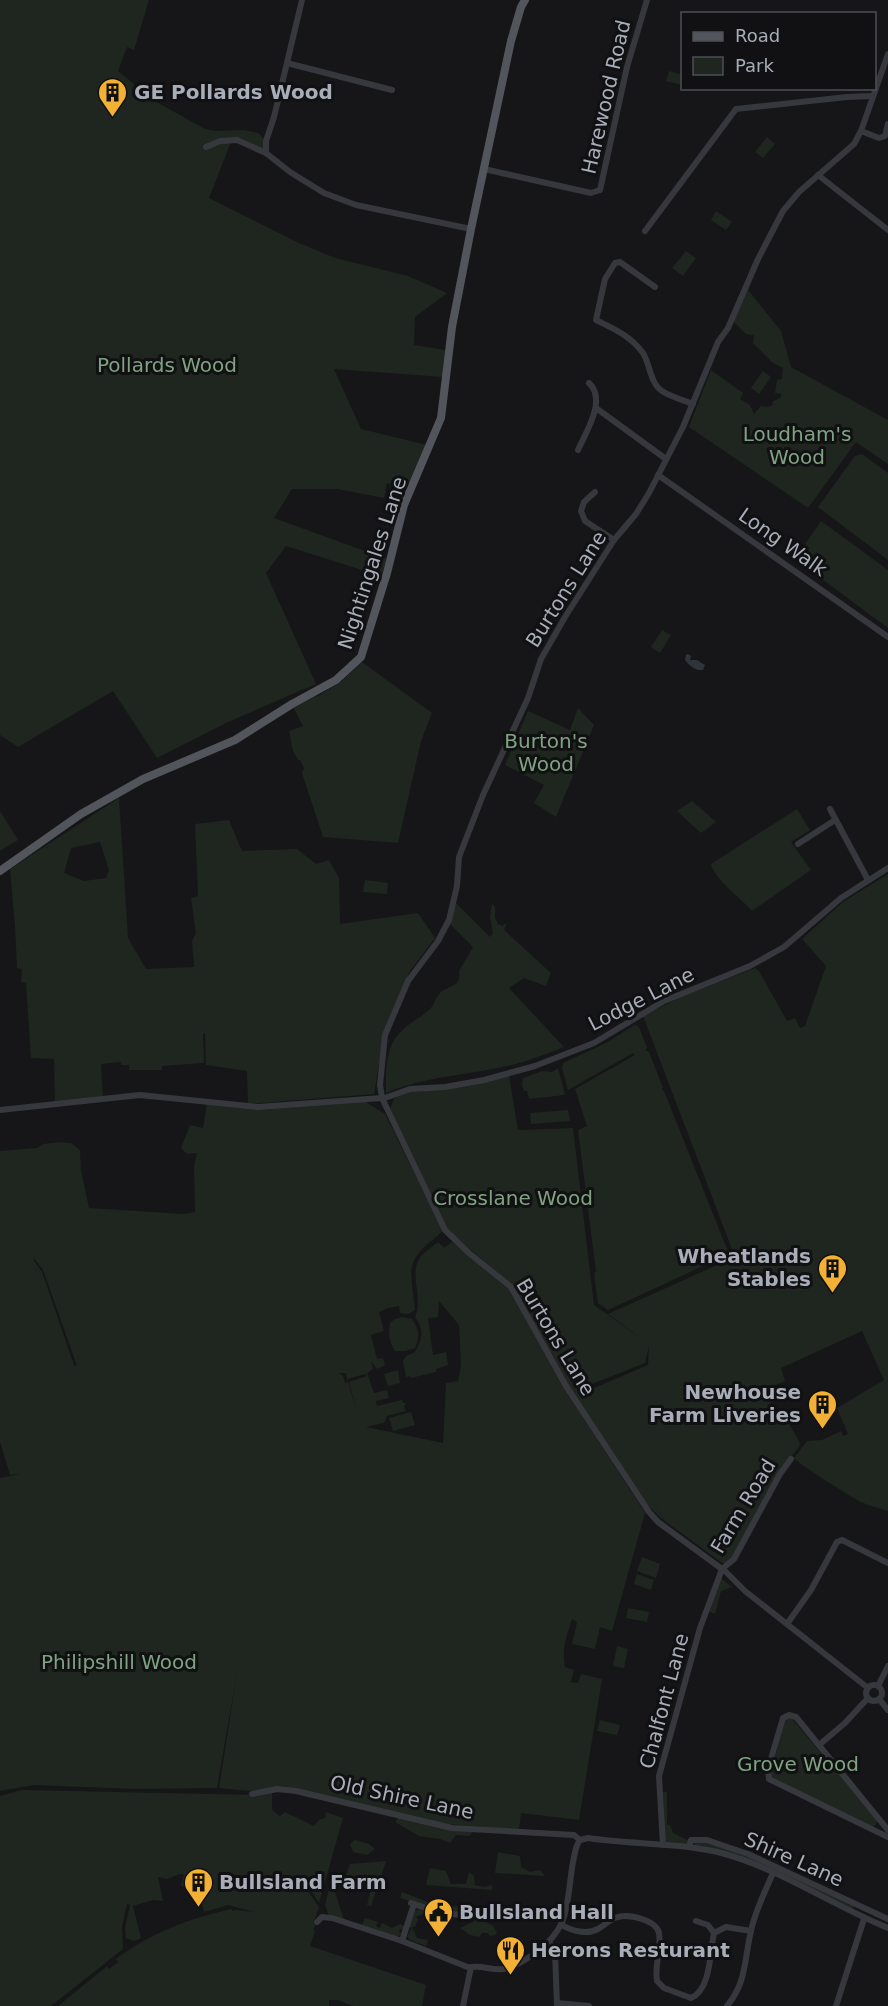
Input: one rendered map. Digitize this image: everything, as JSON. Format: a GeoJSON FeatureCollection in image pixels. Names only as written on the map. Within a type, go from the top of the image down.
{"type":"FeatureCollection","features":[{"type":"Feature","properties":{"kind":"main road","name":"Nightingales Lane"},"geometry":{"type":"LineString","coordinates":[[0,871],[81,814],[143,779],[235,740],[292,704],[336,680],[361,657],[373,624],[404,505],[441,418],[452,327],[471,229],[511,40],[523,0]]}},
{"type":"Feature","properties":{"kind":"street"},"geometry":{"type":"LineString","coordinates":[[266,153],[266,141],[302,0]]}},
{"type":"Feature","properties":{"kind":"street","name":"Harewood Road"},"geometry":{"type":"LineString","coordinates":[[484,169],[591,193],[600,190],[627,67],[647,0]]}},
{"type":"Feature","properties":{"kind":"street","name":"Burtons Lane"},"geometry":{"type":"LineString","coordinates":[[876,86],[888,54]]}},
{"type":"Feature","properties":{"kind":"street"},"geometry":{"type":"LineString","coordinates":[[287,63],[392,90]]}},
{"type":"Feature","properties":{"kind":"street","name":"Burtons Lane"},"geometry":{"type":"LineString","coordinates":[[868,1688],[722,1569],[658,1522],[649,1512],[566,1386],[511,1287],[445,1230],[382,1098],[380,1084],[381,1056],[385,1035],[408,981],[438,941],[449,920],[457,886],[459,857],[483,795],[520,717],[541,659],[564,617],[614,540],[636,514],[658,475],[693,404],[718,342],[731,322],[772,229],[799,192],[854,144],[861,131],[874,90]]}},
{"type":"Feature","properties":{"kind":"street"},"geometry":{"type":"LineString","coordinates":[[645,231],[736,110],[872,96]]}},
{"type":"Feature","properties":{"kind":"street"},"geometry":{"type":"LineString","coordinates":[[861,131],[879,138],[886,137],[888,124]]}},
{"type":"Feature","properties":{"kind":"street"},"geometry":{"type":"LineString","coordinates":[[206,147],[220,141],[237,140],[266,153],[290,172],[324,193],[356,205],[471,229]]}},
{"type":"Feature","properties":{"kind":"street"},"geometry":{"type":"LineString","coordinates":[[818,175],[888,230]]}},
{"type":"Feature","properties":{"kind":"street"},"geometry":{"type":"LineString","coordinates":[[656,287],[620,262],[615,263],[604,279],[594,322],[623,333],[633,341],[644,355],[656,384],[661,390],[693,404]]}},
{"type":"Feature","properties":{"kind":"street"},"geometry":{"type":"LineString","coordinates":[[578,450],[596,408],[594,388],[589,383]]}},
{"type":"Feature","properties":{"kind":"street"},"geometry":{"type":"LineString","coordinates":[[596,408],[666,459]]}},
{"type":"Feature","properties":{"kind":"street","name":"Long Walk"},"geometry":{"type":"LineString","coordinates":[[658,475],[888,637]]}},
{"type":"Feature","properties":{"kind":"street"},"geometry":{"type":"LineString","coordinates":[[595,492],[584,502],[581,511],[585,521],[614,540]]}},
{"type":"Feature","properties":{"kind":"street"},"geometry":{"type":"LineString","coordinates":[[830,809],[868,880]]}},
{"type":"Feature","properties":{"kind":"street"},"geometry":{"type":"LineString","coordinates":[[798,844],[835,820]]}},
{"type":"Feature","properties":{"kind":"street","name":"Lodge Lane"},"geometry":{"type":"LineString","coordinates":[[0,1110],[140,1095],[258,1107],[382,1098],[410,1089],[445,1087],[484,1080],[555,1059],[594,1043],[664,1001],[750,966],[784,947],[841,898],[888,868]]}},
{"type":"Feature","properties":{"kind":"street","name":"Farm Road"},"geometry":{"type":"LineString","coordinates":[[722,1569],[734,1559],[780,1474],[791,1459]]}},
{"type":"Feature","properties":{"kind":"street"},"geometry":{"type":"LineString","coordinates":[[787,1624],[812,1590],[837,1542],[842,1540],[888,1563]]}},
{"type":"Feature","properties":{"kind":"street","name":"Chalfont Lane"},"geometry":{"type":"LineString","coordinates":[[663,1845],[659,1795],[660,1774],[700,1628],[722,1569]]}},
{"type":"Feature","properties":{"kind":"street"},"geometry":{"type":"LineString","coordinates":[[878,1686],[888,1666]]}},
{"type":"Feature","properties":{"kind":"street"},"geometry":{"type":"LineString","coordinates":[[878,1686],[873,1685],[866,1693],[872,1701],[879,1699]]}},
{"type":"Feature","properties":{"kind":"street"},"geometry":{"type":"LineString","coordinates":[[878,1686],[882,1692],[879,1699]]}},
{"type":"Feature","properties":{"kind":"street"},"geometry":{"type":"LineString","coordinates":[[819,1745],[845,1723],[868,1698]]}},
{"type":"Feature","properties":{"kind":"street"},"geometry":{"type":"LineString","coordinates":[[879,1699],[888,1710]]}},
{"type":"Feature","properties":{"kind":"street"},"geometry":{"type":"LineString","coordinates":[[888,1830],[796,1717],[789,1715],[785,1717],[782,1720],[768,1769],[769,1779],[888,1837]]}},
{"type":"Feature","properties":{"kind":"street","name":"Old Shire Lane"},"geometry":{"type":"LineString","coordinates":[[252,1794],[277,1789],[296,1791],[428,1824],[472,1830],[574,1835],[580,1840]]}},
{"type":"Feature","properties":{"kind":"street"},"geometry":{"type":"LineString","coordinates":[[874,1830],[881,1821]]}},
{"type":"Feature","properties":{"kind":"street","name":"Shire Lane"},"geometry":{"type":"LineString","coordinates":[[580,1840],[588,1838],[689,1847],[725,1854],[773,1873],[888,1928]]}},
{"type":"Feature","properties":{"kind":"street"},"geometry":{"type":"LineString","coordinates":[[317,1922],[322,1917],[332,1918],[402,1941],[470,1968],[477,1966],[504,1969],[518,1965],[549,1942],[562,1926],[576,1846],[580,1840]]}},
{"type":"Feature","properties":{"kind":"street","name":"Shire Lane"},"geometry":{"type":"LineString","coordinates":[[689,1847],[691,1840],[707,1840],[748,1854],[888,1919]]}},
{"type":"Feature","properties":{"kind":"street"},"geometry":{"type":"LineString","coordinates":[[727,2006],[737,1994],[743,1978],[751,1931],[773,1873]]}},
{"type":"Feature","properties":{"kind":"street"},"geometry":{"type":"LineString","coordinates":[[402,1941],[413,1904],[440,1913],[474,1918]]}},
{"type":"Feature","properties":{"kind":"street"},"geometry":{"type":"LineString","coordinates":[[562,1926],[574,1931],[590,1931],[598,1929],[612,1918],[622,1916],[652,1923],[659,1937],[657,1981],[664,1988],[691,1998],[701,1992],[708,1971],[714,1934],[708,1925],[696,1921]]}},
{"type":"Feature","properties":{"kind":"street"},"geometry":{"type":"LineString","coordinates":[[836,2006],[864,1918]]}},
{"type":"Feature","properties":{"kind":"street"},"geometry":{"type":"LineString","coordinates":[[714,1934],[726,1927],[751,1931]]}},
{"type":"Feature","properties":{"kind":"street"},"geometry":{"type":"LineString","coordinates":[[549,1942],[555,1951],[557,2004],[589,2006]]}},
{"type":"Feature","properties":{"kind":"street"},"geometry":{"type":"LineString","coordinates":[[463,2006],[470,1968]]}},
{"type":"Feature","properties":{"kind":"green space","name":"Pollards Wood"},"geometry":{"type":"Polygon","coordinates":[[[0,0],[149,0],[134,50],[127,47],[118,71],[153,100],[205,129],[244,130],[258,133],[265,140],[259,152],[243,144],[231,142],[209,198],[299,243],[335,258],[408,276],[447,293],[415,317],[414,345],[445,350],[443,377],[334,369],[361,429],[427,445],[411,491],[387,483],[384,498],[337,489],[292,489],[274,518],[387,559],[381,576],[286,546],[266,573],[316,684],[226,723],[157,758],[113,691],[18,747],[0,735],[0,0]]]}},
{"type":"Feature","properties":{"kind":"green space"},"geometry":{"type":"Polygon","coordinates":[[[669,71],[681,75],[681,85],[666,81],[669,71]]]}},
{"type":"Feature","properties":{"kind":"green space"},"geometry":{"type":"Polygon","coordinates":[[[767,137],[775,144],[763,158],[755,152],[767,137]]]}},
{"type":"Feature","properties":{"kind":"green space"},"geometry":{"type":"Polygon","coordinates":[[[716,211],[732,222],[726,230],[711,220],[716,211]]]}},
{"type":"Feature","properties":{"kind":"green space"},"geometry":{"type":"Polygon","coordinates":[[[686,251],[696,258],[683,276],[672,268],[686,251]]]}},
{"type":"Feature","properties":{"kind":"green space","name":"Loudham's Wood"},"geometry":{"type":"Polygon","coordinates":[[[748,290],[781,331],[791,367],[888,420],[888,464],[856,442],[808,508],[689,427],[711,370],[743,393],[740,399],[750,405],[754,414],[761,406],[773,405],[772,402],[781,397],[781,394],[775,393],[777,380],[782,379],[783,368],[773,363],[753,343],[754,335],[746,334],[733,321],[748,290]]]}},
{"type":"Feature","properties":{"kind":"green space"},"geometry":{"type":"Polygon","coordinates":[[[763,371],[771,377],[759,394],[751,388],[763,371]]]}},
{"type":"Feature","properties":{"kind":"green space"},"geometry":{"type":"Polygon","coordinates":[[[862,454],[888,473],[888,560],[818,507],[855,456],[862,454]]]}},
{"type":"Feature","properties":{"kind":"green space"},"geometry":{"type":"Polygon","coordinates":[[[821,521],[888,570],[888,628],[795,559],[821,521]]]}},
{"type":"Feature","properties":{"kind":"green space"},"geometry":{"type":"Polygon","coordinates":[[[662,630],[671,635],[660,653],[651,647],[662,630]]]}},
{"type":"Feature","properties":{"kind":"green space"},"geometry":{"type":"Polygon","coordinates":[[[362,662],[432,713],[421,741],[398,843],[323,837],[302,773],[304,768],[293,751],[289,731],[303,726],[293,707],[341,682],[362,662]]]}},
{"type":"Feature","properties":{"kind":"green space","name":"Burton's Wood"},"geometry":{"type":"Polygon","coordinates":[[[578,708],[594,725],[556,817],[534,803],[544,785],[505,765],[528,711],[570,730],[578,708]]]}},
{"type":"Feature","properties":{"kind":"green space"},"geometry":{"type":"Polygon","coordinates":[[[119,798],[128,938],[146,969],[194,967],[192,941],[196,933],[191,898],[198,896],[195,824],[229,820],[242,851],[297,849],[316,864],[329,860],[339,878],[340,924],[418,913],[435,938],[410,971],[384,1034],[374,1094],[248,1104],[247,1071],[206,1065],[205,1033],[203,1034],[204,1063],[162,1066],[162,1070],[129,1070],[129,1065],[121,1065],[121,1062],[101,1064],[103,1097],[55,1102],[54,1059],[31,1058],[26,983],[21,982],[22,969],[17,968],[10,869],[119,798]],[[100,842],[71,848],[64,873],[84,881],[106,878],[109,870],[100,842]]]}},
{"type":"Feature","properties":{"kind":"green space"},"geometry":{"type":"Polygon","coordinates":[[[692,801],[716,822],[701,833],[677,811],[692,801]]]}},
{"type":"Feature","properties":{"kind":"green space"},"geometry":{"type":"Polygon","coordinates":[[[797,809],[810,830],[791,842],[811,870],[752,911],[723,882],[711,864],[797,809]]]}},
{"type":"Feature","properties":{"kind":"green space"},"geometry":{"type":"Polygon","coordinates":[[[0,811],[18,840],[0,851],[0,811]]]}},
{"type":"Feature","properties":{"kind":"green space","name":"Crosslane Wood"},"geometry":{"type":"Polygon","coordinates":[[[888,874],[888,1511],[856,1499],[794,1458],[807,1441],[822,1440],[841,1431],[843,1436],[848,1434],[837,1408],[884,1380],[862,1331],[781,1368],[785,1381],[773,1386],[770,1406],[779,1423],[788,1422],[800,1443],[799,1447],[779,1473],[732,1559],[725,1565],[665,1521],[655,1506],[665,1522],[646,1503],[568,1385],[513,1286],[448,1230],[390,1110],[394,1098],[409,1092],[509,1075],[518,1130],[573,1128],[594,1305],[645,1341],[608,1314],[735,1257],[643,1016],[681,997],[755,968],[759,971],[787,1021],[795,1018],[800,1028],[805,1026],[826,966],[802,939],[843,902],[888,874]],[[649,1346],[645,1363],[577,1390],[580,1394],[648,1365],[649,1346]]]}},
{"type":"Feature","properties":{"kind":"green space"},"geometry":{"type":"Polygon","coordinates":[[[365,880],[388,883],[387,894],[363,892],[365,880]]]}},
{"type":"Feature","properties":{"kind":"green space"},"geometry":{"type":"Polygon","coordinates":[[[456,903],[490,937],[493,933],[490,917],[492,903],[498,924],[502,926],[507,923],[504,930],[551,973],[546,986],[524,978],[509,988],[564,1047],[516,1064],[418,1082],[386,1093],[387,1061],[396,1036],[431,1008],[441,992],[459,980],[459,971],[473,947],[449,923],[456,903]]]}},
{"type":"Feature","properties":{"kind":"green space"},"geometry":{"type":"Polygon","coordinates":[[[635,1025],[639,1027],[647,1048],[645,1050],[649,1052],[663,1088],[661,1089],[664,1091],[729,1254],[608,1310],[598,1303],[578,1130],[587,1126],[575,1089],[635,1055],[633,1053],[568,1090],[562,1068],[563,1063],[606,1043],[635,1025]]]}},
{"type":"Feature","properties":{"kind":"green space"},"geometry":{"type":"Polygon","coordinates":[[[558,1068],[565,1095],[529,1099],[522,1085],[523,1078],[542,1071],[552,1072],[558,1068]]]}},
{"type":"Feature","properties":{"kind":"green space","name":"Philipshill Wood"},"geometry":{"type":"Polygon","coordinates":[[[364,1101],[385,1114],[443,1231],[421,1250],[412,1264],[415,1310],[409,1314],[400,1313],[399,1306],[379,1312],[384,1331],[371,1335],[377,1359],[383,1358],[385,1365],[377,1369],[371,1361],[373,1369],[367,1373],[374,1393],[387,1390],[389,1398],[376,1401],[377,1406],[402,1400],[406,1403],[404,1407],[406,1411],[387,1416],[384,1423],[366,1427],[443,1443],[446,1383],[458,1381],[461,1365],[459,1325],[439,1301],[438,1317],[428,1318],[433,1355],[446,1352],[448,1365],[436,1369],[436,1372],[411,1378],[406,1377],[403,1361],[406,1356],[415,1352],[421,1334],[415,1317],[418,1302],[416,1269],[418,1261],[438,1242],[444,1248],[453,1241],[509,1289],[561,1383],[645,1513],[612,1631],[600,1627],[595,1649],[572,1644],[577,1622],[572,1619],[565,1643],[565,1667],[574,1670],[571,1682],[578,1683],[581,1674],[602,1679],[579,1820],[521,1813],[519,1830],[435,1823],[281,1787],[250,1791],[219,1788],[237,1673],[217,1788],[136,1789],[34,1785],[0,1791],[0,1478],[20,1474],[10,1475],[0,1442],[0,1151],[37,1148],[43,1144],[71,1143],[80,1150],[81,1170],[89,1208],[184,1214],[195,1212],[194,1166],[197,1153],[187,1154],[181,1148],[190,1125],[203,1128],[207,1103],[238,1107],[364,1101]],[[34,1258],[42,1272],[74,1365],[77,1366],[43,1270],[34,1258]],[[339,1373],[343,1376],[345,1383],[348,1382],[357,1412],[349,1382],[367,1376],[365,1374],[347,1379],[346,1373],[339,1373]]]}},
{"type":"Feature","properties":{"kind":"green space"},"geometry":{"type":"Polygon","coordinates":[[[568,1110],[570,1121],[531,1124],[530,1113],[568,1110]]]}},
{"type":"Feature","properties":{"kind":"green space"},"geometry":{"type":"Polygon","coordinates":[[[402,1317],[412,1319],[416,1326],[418,1340],[415,1348],[395,1351],[389,1337],[390,1323],[402,1317]]]}},
{"type":"Feature","properties":{"kind":"green space"},"geometry":{"type":"Polygon","coordinates":[[[398,1370],[400,1383],[388,1386],[384,1374],[398,1370]]]}},
{"type":"Feature","properties":{"kind":"green space"},"geometry":{"type":"Polygon","coordinates":[[[411,1412],[415,1425],[393,1431],[389,1418],[411,1412]]]}},
{"type":"Feature","properties":{"kind":"green space"},"geometry":{"type":"Polygon","coordinates":[[[642,1557],[660,1564],[656,1578],[637,1571],[642,1557]]]}},
{"type":"Feature","properties":{"kind":"green space"},"geometry":{"type":"Polygon","coordinates":[[[637,1574],[654,1580],[651,1590],[634,1584],[637,1574]]]}},
{"type":"Feature","properties":{"kind":"green space"},"geometry":{"type":"Polygon","coordinates":[[[721,1578],[732,1587],[721,1591],[715,1614],[708,1611],[721,1578]]]}},
{"type":"Feature","properties":{"kind":"green space"},"geometry":{"type":"Polygon","coordinates":[[[628,1608],[649,1612],[647,1622],[626,1618],[628,1608]]]}},
{"type":"Feature","properties":{"kind":"green space"},"geometry":{"type":"Polygon","coordinates":[[[617,1646],[628,1649],[624,1668],[613,1666],[617,1646]]]}},
{"type":"Feature","properties":{"kind":"green space","name":"Grove Wood"},"geometry":{"type":"Polygon","coordinates":[[[789,1718],[878,1820],[876,1825],[871,1827],[770,1776],[785,1720],[789,1718]]]}},
{"type":"Feature","properties":{"kind":"green space"},"geometry":{"type":"Polygon","coordinates":[[[600,1720],[620,1725],[617,1735],[597,1731],[600,1720]]]}},
{"type":"Feature","properties":{"kind":"green space"},"geometry":{"type":"Polygon","coordinates":[[[22,1790],[256,1795],[272,1792],[272,1810],[280,1816],[285,1812],[314,1826],[319,1820],[325,1818],[326,1812],[343,1818],[319,1903],[305,1880],[302,1883],[319,1907],[313,1923],[316,1924],[310,1946],[426,1985],[422,2006],[353,2006],[338,2000],[329,2000],[329,2006],[58,2006],[107,1966],[109,1969],[118,1962],[116,1959],[157,1934],[201,1917],[232,1909],[232,1911],[254,1912],[228,1905],[204,1912],[200,1898],[206,1877],[203,1877],[198,1897],[181,1885],[184,1875],[180,1874],[167,1879],[158,1877],[163,1901],[153,1900],[133,1906],[141,1938],[134,1941],[126,1938],[125,1928],[130,1905],[127,1904],[122,1927],[123,1949],[51,2006],[0,2006],[0,1796],[22,1790]]]}},
{"type":"Feature","properties":{"kind":"green space"},"geometry":{"type":"Polygon","coordinates":[[[663,1792],[667,1792],[667,1825],[670,1825],[673,1833],[689,1841],[689,1845],[665,1840],[663,1792]]]}},
{"type":"Feature","properties":{"kind":"green space"},"geometry":{"type":"Polygon","coordinates":[[[398,1818],[472,1832],[470,1836],[456,1835],[450,1843],[419,1836],[395,1822],[398,1818]]]}},
{"type":"Feature","properties":{"kind":"green space"},"geometry":{"type":"Polygon","coordinates":[[[355,1840],[369,1844],[375,1849],[367,1855],[353,1852],[350,1844],[355,1840]]]}},
{"type":"Feature","properties":{"kind":"green space"},"geometry":{"type":"Polygon","coordinates":[[[696,1841],[707,1842],[780,1868],[854,1905],[853,1909],[770,1870],[694,1845],[696,1841]]]}},
{"type":"Feature","properties":{"kind":"green space"},"geometry":{"type":"Polygon","coordinates":[[[498,1852],[520,1856],[521,1867],[530,1872],[540,1870],[545,1876],[495,1873],[498,1852]]]}},
{"type":"Feature","properties":{"kind":"green space"},"geometry":{"type":"Polygon","coordinates":[[[386,1861],[371,1906],[367,1905],[371,1890],[344,1881],[350,1864],[386,1861]]]}},
{"type":"Feature","properties":{"kind":"green space"},"geometry":{"type":"Polygon","coordinates":[[[430,1868],[446,1871],[451,1884],[466,1884],[469,1872],[474,1876],[475,1885],[484,1887],[492,1885],[492,1890],[426,1885],[430,1868]]]}},
{"type":"Feature","properties":{"kind":"green space"},"geometry":{"type":"Polygon","coordinates":[[[329,1889],[334,1889],[344,1920],[329,1916],[325,1905],[329,1889]]]}},
{"type":"Feature","properties":{"kind":"green space"},"geometry":{"type":"Polygon","coordinates":[[[402,1892],[438,1906],[483,1907],[483,1915],[484,1910],[490,1911],[489,1919],[483,1920],[493,1926],[497,1933],[490,1936],[488,1933],[482,1933],[479,1937],[470,1935],[460,1928],[479,1919],[479,1915],[442,1910],[441,1907],[440,1910],[400,1898],[402,1892]]]}},
{"type":"Feature","properties":{"kind":"green space"},"geometry":{"type":"Polygon","coordinates":[[[421,1909],[439,1915],[437,1918],[426,1913],[415,1917],[418,1919],[415,1927],[412,1927],[417,1938],[428,1940],[426,1946],[410,1940],[407,1936],[412,1929],[409,1927],[415,1911],[421,1909]]]}},
{"type":"Feature","properties":{"kind":"green space"},"geometry":{"type":"Polygon","coordinates":[[[365,1918],[378,1922],[376,1926],[380,1928],[382,1923],[392,1928],[400,1924],[405,1926],[403,1930],[400,1929],[399,1932],[402,1933],[396,1937],[361,1927],[365,1918]]]}},
{"type":"Feature","properties":{"kind":"shaded area"},"geometry":{"type":"Polygon","coordinates":[[[688,654],[691,656],[690,660],[697,660],[705,665],[703,670],[695,669],[685,660],[688,654]]]}},
{"type":"Feature","properties":{"kind":"place","name":"GE Pollards Wood"},"geometry":{"type":"Point","coordinates":[113,118]}},
{"type":"Feature","properties":{"kind":"place","name":"Wheatlands Stables"},"geometry":{"type":"Point","coordinates":[832,1294]}},
{"type":"Feature","properties":{"kind":"place","name":"Newhouse Farm Liveries"},"geometry":{"type":"Point","coordinates":[822,1430]}},
{"type":"Feature","properties":{"kind":"place","name":"Bullsland Farm"},"geometry":{"type":"Point","coordinates":[198,1908]}},
{"type":"Feature","properties":{"kind":"place","name":"Bullsland Hall"},"geometry":{"type":"Point","coordinates":[438,1938]}},
{"type":"Feature","properties":{"kind":"place","name":"Herons Resturant"},"geometry":{"type":"Point","coordinates":[510,1976]}}]}
